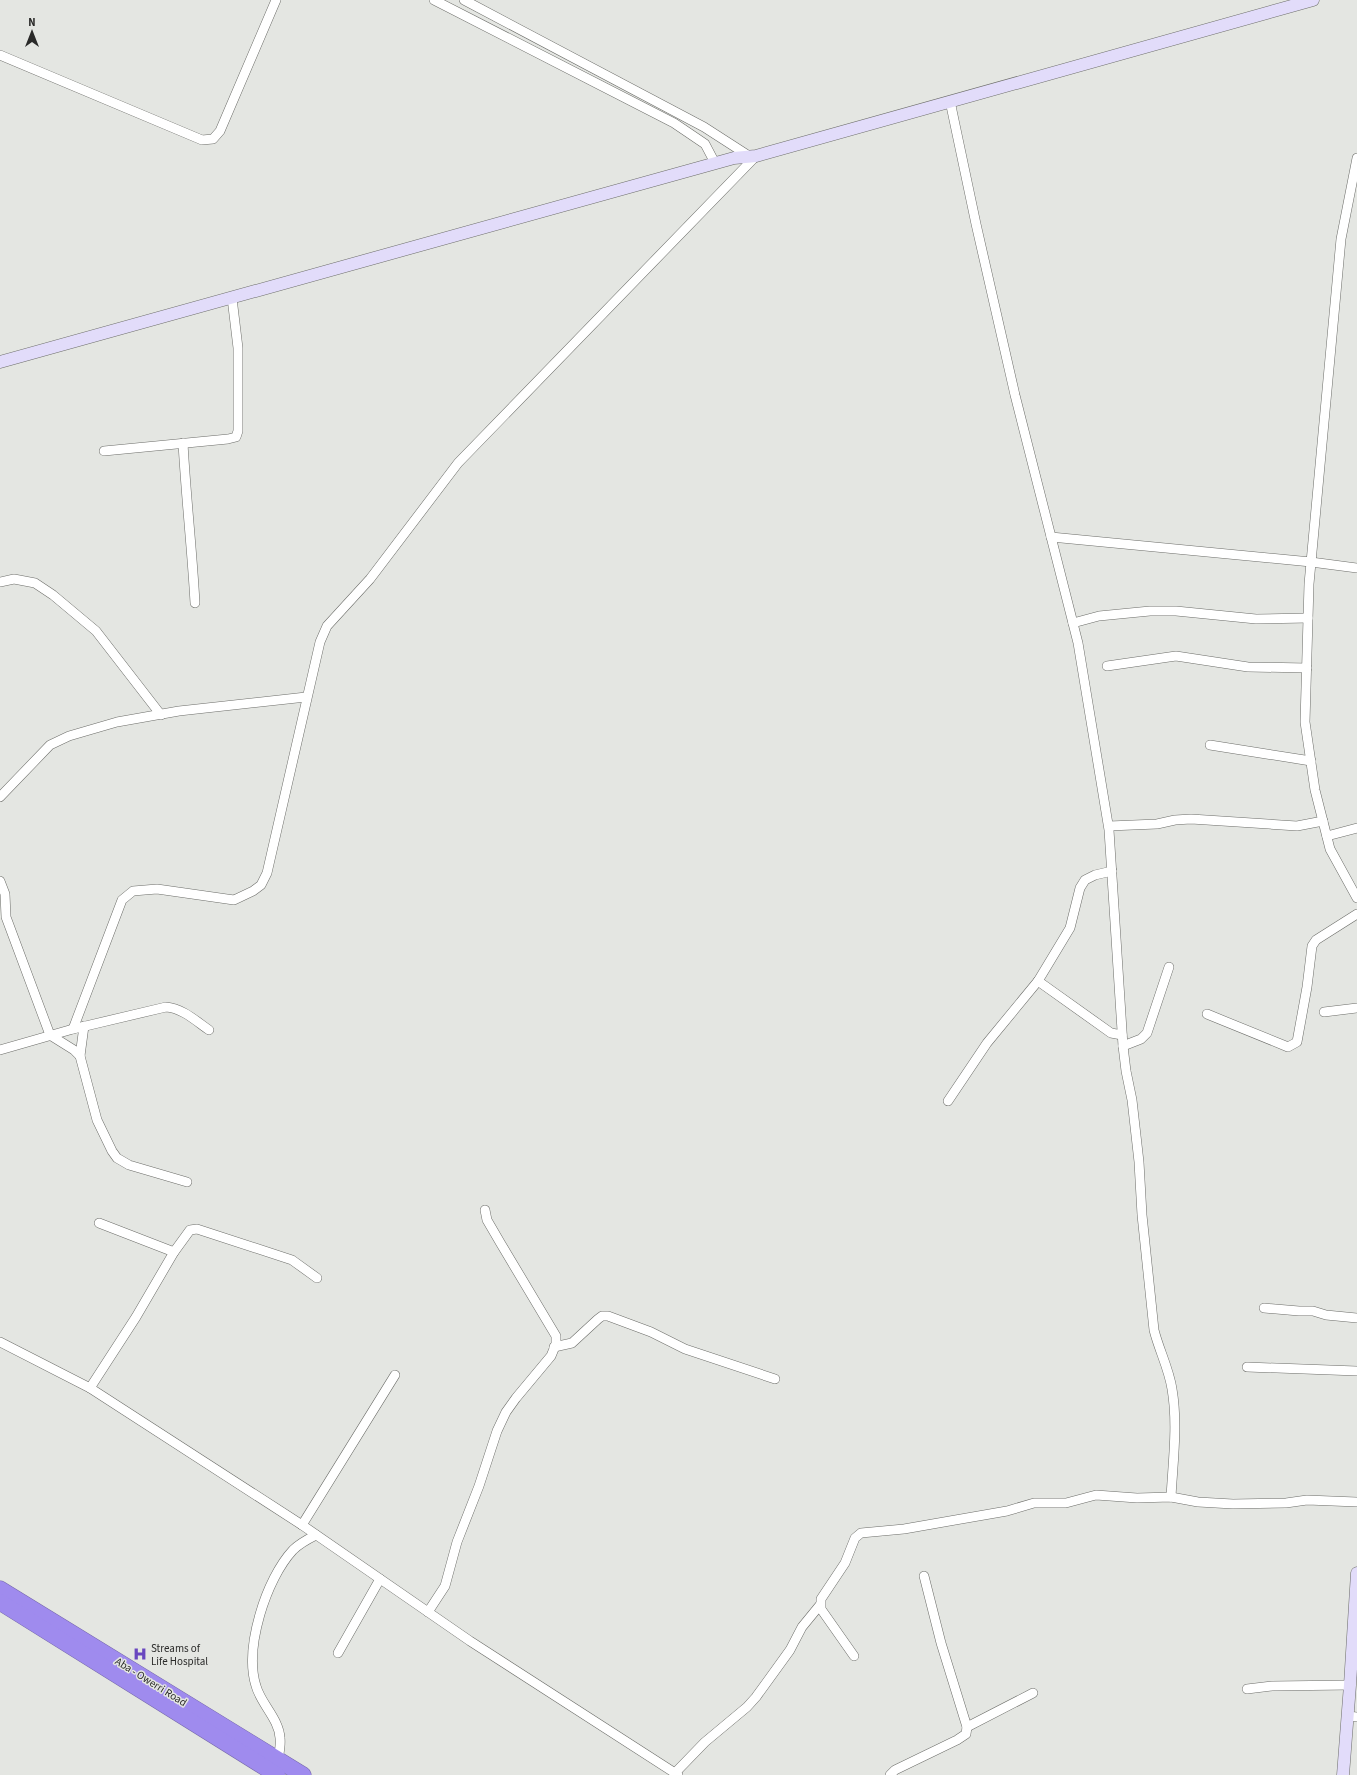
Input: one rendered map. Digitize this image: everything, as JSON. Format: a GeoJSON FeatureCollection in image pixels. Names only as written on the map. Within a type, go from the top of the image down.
{"type":"FeatureCollection","features":[{"type":"Feature","properties":{"kind":"highway","name":"Aba - Owerri Road"},"geometry":{"type":"LineString","coordinates":[[0,1588],[277,1767]]}},
{"type":"Feature","properties":{"kind":"highway","name":"Aba - Owerri Road"},"geometry":{"type":"LineString","coordinates":[[0,1602],[277,1767],[303,1775]]}},
{"type":"Feature","properties":{"kind":"main road"},"geometry":{"type":"LineString","coordinates":[[0,362],[715,163],[734,158],[752,156],[1312,0]]}},
{"type":"Feature","properties":{"kind":"main road"},"geometry":{"type":"LineString","coordinates":[[1342,1775],[1352,1716],[1350,1685],[1356,1612],[1357,1573]]}},
{"type":"Feature","properties":{"kind":"street"},"geometry":{"type":"LineString","coordinates":[[0,56],[202,140],[213,139],[220,131],[276,0]]}},
{"type":"Feature","properties":{"kind":"street"},"geometry":{"type":"LineString","coordinates":[[434,0],[674,123],[705,144],[715,163]]}},
{"type":"Feature","properties":{"kind":"street"},"geometry":{"type":"LineString","coordinates":[[73,1029],[122,900],[132,891],[157,889],[234,900],[253,891],[261,885],[267,873],[306,697],[320,642],[327,626],[370,578],[458,463],[752,156],[704,127],[464,0]]}},
{"type":"Feature","properties":{"kind":"street"},"geometry":{"type":"LineString","coordinates":[[950,101],[1015,395],[1073,623],[1109,826],[1122,1035],[1126,1071],[1132,1100],[1137,1146],[1142,1215],[1154,1330],[1159,1348],[1169,1372],[1172,1390],[1175,1423],[1171,1497]]}},
{"type":"Feature","properties":{"kind":"street"},"geometry":{"type":"LineString","coordinates":[[1357,158],[1341,239],[1311,562],[1305,722],[1315,790],[1330,849],[1357,898]]}},
{"type":"Feature","properties":{"kind":"street"},"geometry":{"type":"LineString","coordinates":[[104,451],[236,437],[238,431],[238,348],[232,298]]}},
{"type":"Feature","properties":{"kind":"street"},"geometry":{"type":"LineString","coordinates":[[183,443],[187,509],[192,542],[195,603]]}},
{"type":"Feature","properties":{"kind":"street"},"geometry":{"type":"LineString","coordinates":[[1051,537],[1311,562],[1357,568]]}},
{"type":"Feature","properties":{"kind":"street"},"geometry":{"type":"LineString","coordinates":[[0,582],[14,579],[35,583],[53,595],[96,631],[161,715]]}},
{"type":"Feature","properties":{"kind":"street"},"geometry":{"type":"LineString","coordinates":[[1073,623],[1099,616],[1150,611],[1176,611],[1256,619],[1308,618]]}},
{"type":"Feature","properties":{"kind":"street"},"geometry":{"type":"LineString","coordinates":[[1107,666],[1176,656],[1248,667],[1306,668]]}},
{"type":"Feature","properties":{"kind":"street"},"geometry":{"type":"LineString","coordinates":[[0,797],[50,745],[69,736],[117,722],[225,706],[306,697]]}},
{"type":"Feature","properties":{"kind":"street"},"geometry":{"type":"LineString","coordinates":[[1210,745],[1310,761]]}},
{"type":"Feature","properties":{"kind":"street"},"geometry":{"type":"LineString","coordinates":[[1109,826],[1157,824],[1175,820],[1191,819],[1297,826],[1323,821]]}},
{"type":"Feature","properties":{"kind":"street"},"geometry":{"type":"LineString","coordinates":[[1327,836],[1357,828]]}},
{"type":"Feature","properties":{"kind":"street"},"geometry":{"type":"LineString","coordinates":[[948,1101],[987,1043],[1038,981],[1070,928],[1080,888],[1085,880],[1112,871]]}},
{"type":"Feature","properties":{"kind":"street"},"geometry":{"type":"LineString","coordinates":[[0,881],[5,894],[6,917],[50,1035],[74,1050],[80,1056]]}},
{"type":"Feature","properties":{"kind":"street"},"geometry":{"type":"LineString","coordinates":[[1208,1014],[1288,1047],[1293,1046],[1297,1042],[1307,987],[1312,946],[1316,940],[1357,914]]}},
{"type":"Feature","properties":{"kind":"street"},"geometry":{"type":"LineString","coordinates":[[1123,1046],[1141,1039],[1147,1033],[1169,967]]}},
{"type":"Feature","properties":{"kind":"street"},"geometry":{"type":"LineString","coordinates":[[1038,981],[1111,1033],[1122,1035]]}},
{"type":"Feature","properties":{"kind":"street"},"geometry":{"type":"LineString","coordinates":[[0,1050],[84,1026],[166,1007],[174,1008],[183,1012],[209,1030]]}},
{"type":"Feature","properties":{"kind":"street"},"geometry":{"type":"LineString","coordinates":[[1324,1012],[1357,1008]]}},
{"type":"Feature","properties":{"kind":"street"},"geometry":{"type":"LineString","coordinates":[[84,1026],[80,1056],[97,1120],[112,1151],[117,1158],[129,1165],[187,1182]]}},
{"type":"Feature","properties":{"kind":"street"},"geometry":{"type":"LineString","coordinates":[[428,1612],[445,1586],[457,1542],[497,1431],[506,1412],[551,1356],[556,1336],[525,1288],[497,1238],[485,1210]]}},
{"type":"Feature","properties":{"kind":"street"},"geometry":{"type":"LineString","coordinates":[[100,1223],[174,1252]]}},
{"type":"Feature","properties":{"kind":"street"},"geometry":{"type":"LineString","coordinates":[[90,1388],[136,1317],[174,1252],[190,1230],[197,1229],[292,1260],[317,1278]]}},
{"type":"Feature","properties":{"kind":"street"},"geometry":{"type":"LineString","coordinates":[[1264,1308],[1313,1311],[1326,1315],[1357,1318]]}},
{"type":"Feature","properties":{"kind":"street"},"geometry":{"type":"LineString","coordinates":[[554,1347],[572,1343],[598,1319],[602,1316],[608,1316],[652,1332],[685,1349],[775,1379]]}},
{"type":"Feature","properties":{"kind":"street"},"geometry":{"type":"LineString","coordinates":[[1,1345],[90,1388],[302,1525],[428,1612],[676,1774],[705,1742],[747,1707],[756,1697],[790,1650],[802,1627],[820,1605],[821,1599],[845,1564],[855,1538],[862,1533],[904,1529],[1007,1511],[1034,1503],[1066,1503],[1096,1495],[1137,1498],[1171,1497],[1198,1502],[1233,1504],[1286,1503],[1307,1500],[1357,1502]]}},
{"type":"Feature","properties":{"kind":"street"},"geometry":{"type":"LineString","coordinates":[[1247,1367],[1357,1370]]}},
{"type":"Feature","properties":{"kind":"street"},"geometry":{"type":"LineString","coordinates":[[302,1525],[395,1375]]}},
{"type":"Feature","properties":{"kind":"street"},"geometry":{"type":"LineString","coordinates":[[277,1767],[280,1738],[276,1724],[256,1688],[252,1656],[254,1639],[265,1599],[286,1560],[294,1549],[316,1535]]}},
{"type":"Feature","properties":{"kind":"street"},"geometry":{"type":"LineString","coordinates":[[890,1775],[895,1770],[957,1740],[966,1734],[967,1727],[941,1643],[924,1576]]}},
{"type":"Feature","properties":{"kind":"street"},"geometry":{"type":"LineString","coordinates":[[338,1653],[380,1579]]}},
{"type":"Feature","properties":{"kind":"street"},"geometry":{"type":"LineString","coordinates":[[820,1605],[821,1609],[854,1656]]}},
{"type":"Feature","properties":{"kind":"street"},"geometry":{"type":"LineString","coordinates":[[1247,1689],[1272,1686],[1350,1685]]}},
{"type":"Feature","properties":{"kind":"street"},"geometry":{"type":"LineString","coordinates":[[967,1727],[1033,1693]]}},
{"type":"Feature","properties":{"kind":"place","name":"Streams of Life Hospital"},"geometry":{"type":"Point","coordinates":[140,1654]}}]}
